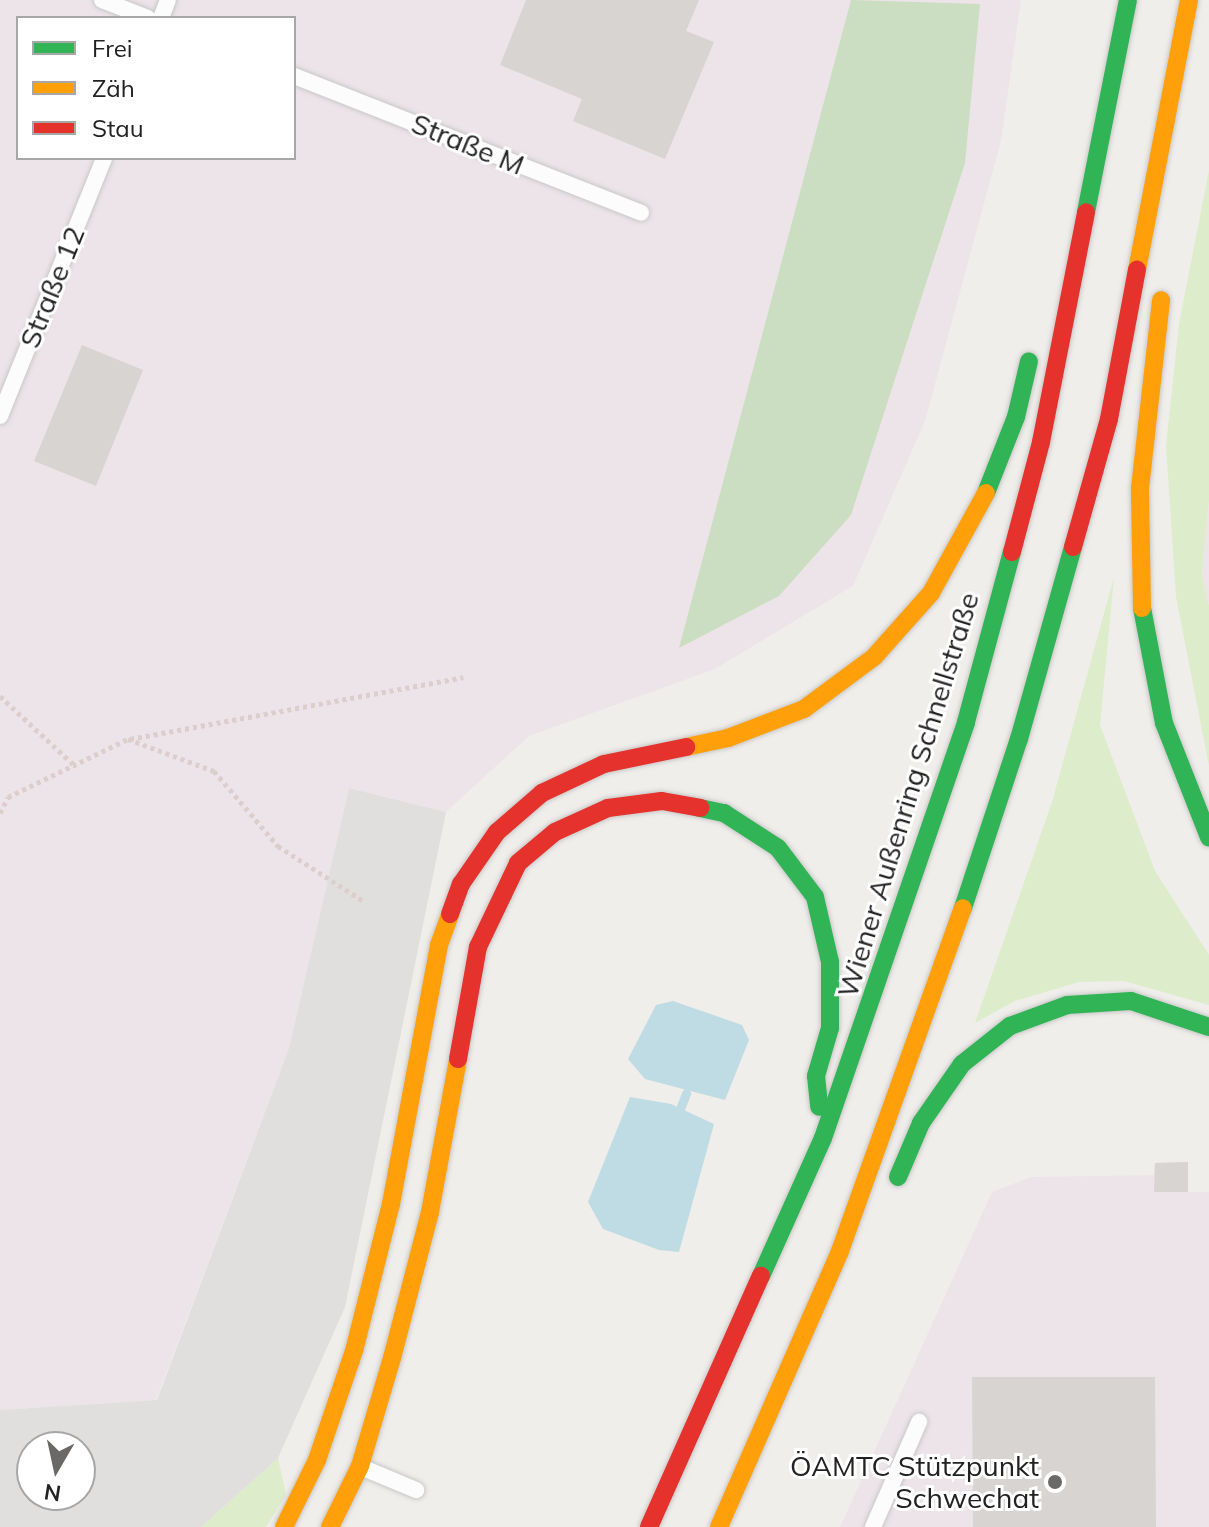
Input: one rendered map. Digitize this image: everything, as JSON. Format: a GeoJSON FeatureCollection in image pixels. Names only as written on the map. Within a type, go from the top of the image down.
{"type":"FeatureCollection","features":[{"type":"Feature","properties":{"kind":"highway","name":"Wiener Außenring Schnellstraße"},"geometry":{"type":"LineString","coordinates":[[649,1527],[823,1138],[966,722],[1041,442],[1071,307],[1128,0]]}},
{"type":"Feature","properties":{"kind":"highway"},"geometry":{"type":"LineString","coordinates":[[719,1527],[840,1251],[912,1061],[1019,739],[1109,419],[1189,0]]}},
{"type":"Feature","properties":{"kind":"highway"},"geometry":{"type":"LineString","coordinates":[[1152,199],[1159,253]]}},
{"type":"Feature","properties":{"kind":"highway"},"geometry":{"type":"LineString","coordinates":[[1163,282],[1140,488],[1142,616],[1164,723],[1209,837]]}},
{"type":"Feature","properties":{"kind":"highway"},"geometry":{"type":"LineString","coordinates":[[284,1527],[317,1460],[354,1351],[391,1204],[439,945],[461,884],[497,832],[542,793],[604,764],[728,738],[804,709],[874,657],[931,593],[976,518],[1016,417],[1038,340],[1071,307]]}},
{"type":"Feature","properties":{"kind":"highway"},"geometry":{"type":"LineString","coordinates":[[330,1527],[360,1466],[430,1212],[478,947],[496,900],[518,863],[555,832],[608,808],[662,801],[724,813],[778,848],[815,897],[830,962],[830,1028],[816,1076],[823,1138]]}},
{"type":"Feature","properties":{"kind":"highway"},"geometry":{"type":"LineString","coordinates":[[840,1251],[879,1204],[921,1123],[962,1064],[1010,1026],[1067,1005],[1131,1001],[1209,1027]]}},
{"type":"Feature","properties":{"kind":"lane"},"geometry":{"type":"LineString","coordinates":[[102,0],[143,16]]}},
{"type":"Feature","properties":{"kind":"lane","name":"Straße M"},"geometry":{"type":"LineString","coordinates":[[296,77],[641,213]]}},
{"type":"Feature","properties":{"kind":"lane","name":"Straße 12"},"geometry":{"type":"LineString","coordinates":[[0,416],[103,160]]}},
{"type":"Feature","properties":{"kind":"lane"},"geometry":{"type":"LineString","coordinates":[[873,1527],[919,1422]]}},
{"type":"Feature","properties":{"kind":"lane"},"geometry":{"type":"LineString","coordinates":[[360,1466],[416,1490]]}},
{"type":"Feature","properties":{"kind":"path"},"geometry":{"type":"LineString","coordinates":[[0,813],[8,797],[128,739],[463,677]]}},
{"type":"Feature","properties":{"kind":"path"},"geometry":{"type":"LineString","coordinates":[[0,696],[74,765]]}},
{"type":"Feature","properties":{"kind":"path"},"geometry":{"type":"LineString","coordinates":[[128,739],[214,771],[278,846],[365,902]]}},
{"type":"Feature","properties":{"kind":"shaded area"},"geometry":{"type":"Polygon","coordinates":[[[0,0],[1021,0],[1001,141],[925,421],[853,586],[715,669],[529,736],[446,812],[349,788],[289,1048],[156,1400],[0,1410],[0,0]]]}},
{"type":"Feature","properties":{"kind":"shaded area"},"geometry":{"type":"Polygon","coordinates":[[[1209,500],[1209,606],[1202,575],[1209,500]]]}},
{"type":"Feature","properties":{"kind":"shaded area"},"geometry":{"type":"Polygon","coordinates":[[[349,788],[446,812],[345,1307],[278,1458],[201,1527],[0,1527],[0,1410],[157,1400],[289,1048],[349,788]]]}},
{"type":"Feature","properties":{"kind":"shaded area"},"geometry":{"type":"Polygon","coordinates":[[[1188,1162],[1188,1192],[1209,1192],[1209,1527],[840,1527],[992,1192],[1031,1177],[1154,1175],[1155,1163],[1188,1162]]]}},
{"type":"Feature","properties":{"kind":"green space"},"geometry":{"type":"Polygon","coordinates":[[[851,0],[980,4],[965,163],[851,515],[779,596],[679,648],[851,0]]]}},
{"type":"Feature","properties":{"kind":"green space"},"geometry":{"type":"Polygon","coordinates":[[[1209,170],[1209,500],[1202,575],[1209,606],[1209,766],[1176,597],[1166,446],[1179,324],[1209,170]]]}},
{"type":"Feature","properties":{"kind":"green space"},"geometry":{"type":"Polygon","coordinates":[[[1114,577],[1100,725],[1155,871],[1209,955],[1209,1005],[1124,981],[1079,982],[1015,1001],[975,1023],[1052,802],[1114,577]]]}},
{"type":"Feature","properties":{"kind":"green space"},"geometry":{"type":"Polygon","coordinates":[[[278,1458],[286,1495],[266,1527],[201,1527],[278,1458]]]}},
{"type":"Feature","properties":{"kind":"water"},"geometry":{"type":"Polygon","coordinates":[[[673,1001],[742,1025],[749,1040],[725,1100],[645,1079],[628,1059],[656,1005],[673,1001]]]}},
{"type":"Feature","properties":{"kind":"water"},"geometry":{"type":"Polygon","coordinates":[[[630,1097],[671,1104],[714,1124],[679,1252],[659,1250],[603,1229],[588,1202],[630,1097]]]}},
{"type":"Feature","properties":{"kind":"building"},"geometry":{"type":"Polygon","coordinates":[[[526,0],[699,0],[686,31],[714,42],[665,159],[573,121],[582,99],[500,65],[526,0]]]}},
{"type":"Feature","properties":{"kind":"building"},"geometry":{"type":"Polygon","coordinates":[[[82,345],[143,370],[96,486],[34,461],[82,345]]]}},
{"type":"Feature","properties":{"kind":"building"},"geometry":{"type":"Polygon","coordinates":[[[1188,1162],[1188,1192],[1154,1192],[1155,1163],[1188,1162]]]}},
{"type":"Feature","properties":{"kind":"building"},"geometry":{"type":"Polygon","coordinates":[[[972,1377],[1155,1377],[1156,1527],[973,1527],[972,1377]]]}},
{"type":"Feature","properties":{"kind":"waterway"},"geometry":{"type":"LineString","coordinates":[[680,1109],[686,1093]]}},
{"type":"Feature","properties":{"kind":"traffic: fast"},"geometry":{"type":"LineString","coordinates":[[1086,212],[1128,0]]}},
{"type":"Feature","properties":{"kind":"traffic: fast"},"geometry":{"type":"LineString","coordinates":[[986,493],[1016,417],[1029,361]]}},
{"type":"Feature","properties":{"kind":"traffic: fast"},"geometry":{"type":"LineString","coordinates":[[963,908],[1019,739],[1073,547]]}},
{"type":"Feature","properties":{"kind":"traffic: fast"},"geometry":{"type":"LineString","coordinates":[[761,1276],[823,1138],[966,722],[1012,552]]}},
{"type":"Feature","properties":{"kind":"traffic: fast"},"geometry":{"type":"LineString","coordinates":[[1142,608],[1164,723],[1209,837]]}},
{"type":"Feature","properties":{"kind":"traffic: fast"},"geometry":{"type":"LineString","coordinates":[[700,808],[724,813],[778,848],[815,897],[830,962],[830,1028],[816,1076],[819,1107]]}},
{"type":"Feature","properties":{"kind":"traffic: fast"},"geometry":{"type":"LineString","coordinates":[[898,1177],[921,1123],[962,1064],[1010,1026],[1067,1005],[1131,1001],[1209,1027]]}},
{"type":"Feature","properties":{"kind":"traffic: slow"},"geometry":{"type":"LineString","coordinates":[[1137,270],[1189,0]]}},
{"type":"Feature","properties":{"kind":"traffic: slow"},"geometry":{"type":"LineString","coordinates":[[1142,608],[1140,488],[1161,300]]}},
{"type":"Feature","properties":{"kind":"traffic: slow"},"geometry":{"type":"LineString","coordinates":[[686,747],[728,738],[804,709],[874,657],[931,593],[986,493]]}},
{"type":"Feature","properties":{"kind":"traffic: slow"},"geometry":{"type":"LineString","coordinates":[[719,1527],[840,1251],[963,908]]}},
{"type":"Feature","properties":{"kind":"traffic: slow"},"geometry":{"type":"LineString","coordinates":[[284,1527],[317,1460],[354,1351],[391,1204],[439,945],[450,914]]}},
{"type":"Feature","properties":{"kind":"traffic: slow"},"geometry":{"type":"LineString","coordinates":[[330,1527],[360,1466],[392,1358],[430,1212],[458,1059]]}},
{"type":"Feature","properties":{"kind":"traffic: jam"},"geometry":{"type":"LineString","coordinates":[[1012,552],[1041,442],[1086,212]]}},
{"type":"Feature","properties":{"kind":"traffic: jam"},"geometry":{"type":"LineString","coordinates":[[1073,547],[1109,419],[1137,270]]}},
{"type":"Feature","properties":{"kind":"traffic: jam"},"geometry":{"type":"LineString","coordinates":[[450,914],[461,884],[497,832],[542,793],[604,764],[686,747]]}},
{"type":"Feature","properties":{"kind":"traffic: jam"},"geometry":{"type":"LineString","coordinates":[[458,1059],[478,947],[518,863],[555,832],[608,808],[662,801],[700,808]]}},
{"type":"Feature","properties":{"kind":"traffic: jam"},"geometry":{"type":"LineString","coordinates":[[649,1527],[761,1276]]}},
{"type":"Feature","properties":{"kind":"place","name":"ÖAMTC Stützpunkt Schwechat"},"geometry":{"type":"Point","coordinates":[1055,1482]}}]}
